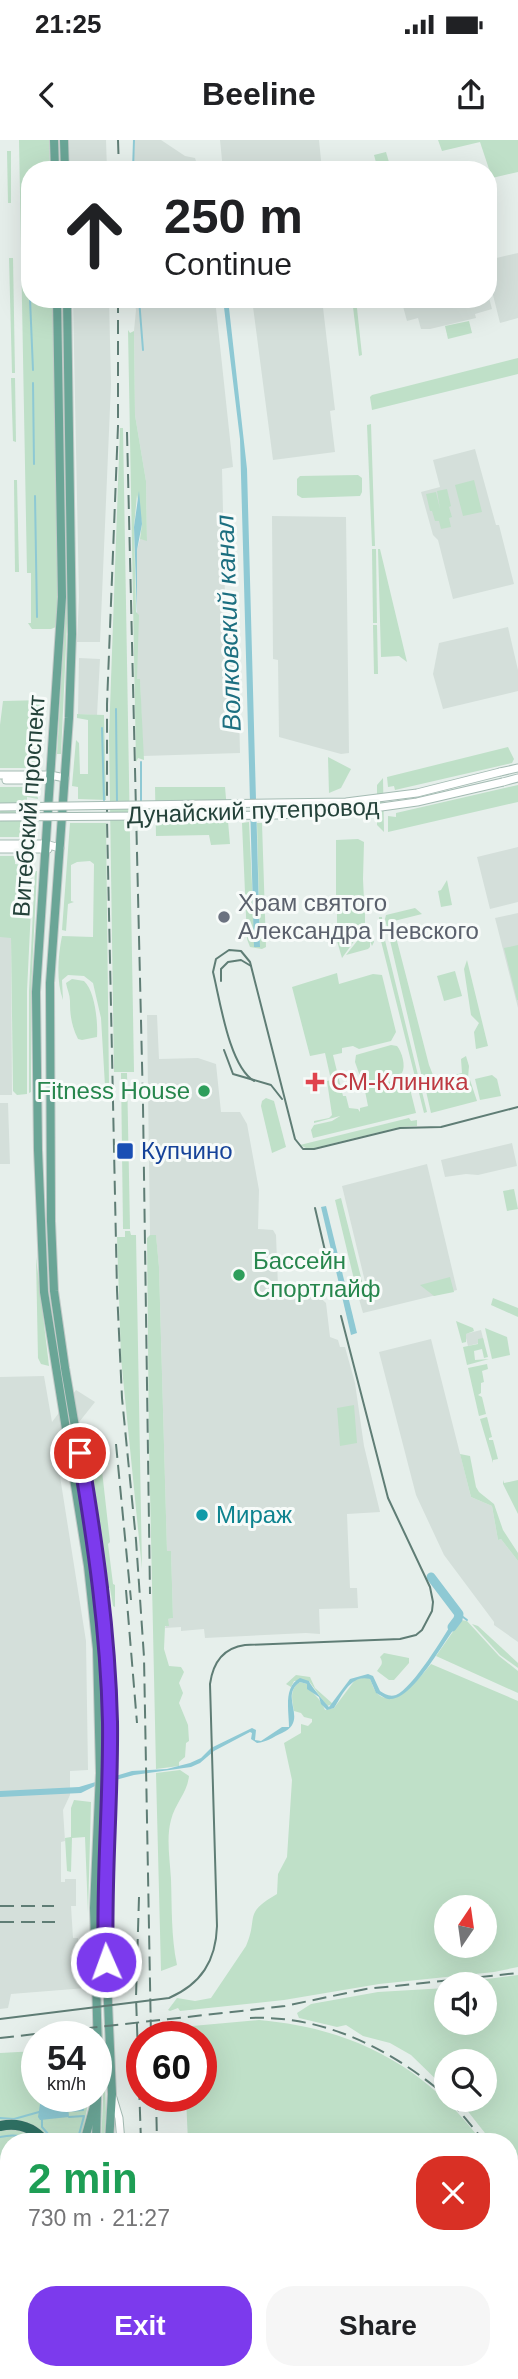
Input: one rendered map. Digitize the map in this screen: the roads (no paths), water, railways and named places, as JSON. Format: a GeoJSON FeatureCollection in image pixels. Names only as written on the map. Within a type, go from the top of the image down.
{"type":"FeatureCollection","features":[{"type":"Feature","properties":{"kind":"highway"},"geometry":{"type":"LineString","coordinates":[[0,2126],[28,2128],[34,2133]]}},
{"type":"Feature","properties":{"kind":"main road"},"geometry":{"type":"LineString","coordinates":[[54,140],[55,161]]}},
{"type":"Feature","properties":{"kind":"main road"},"geometry":{"type":"LineString","coordinates":[[64,140],[65,161]]}},
{"type":"Feature","properties":{"kind":"main road","name":"Витебский проспект"},"geometry":{"type":"LineString","coordinates":[[57,308],[62,597],[36,992],[37,1120],[44,1292],[96,1631],[100,1773],[94,1908],[96,2021]]}},
{"type":"Feature","properties":{"kind":"main road","name":"Витебский проспект"},"geometry":{"type":"LineString","coordinates":[[67,308],[71,678],[50,994],[52,1242],[54,1291],[105,1620],[110,1705],[104,1911],[109,2021]]}},
{"type":"Feature","properties":{"kind":"main road","name":"Дунайский путепровод"},"geometry":{"type":"LineString","coordinates":[[0,807],[346,802],[409,794],[518,768]]}},
{"type":"Feature","properties":{"kind":"main road"},"geometry":{"type":"LineString","coordinates":[[0,778],[65,778]]}},
{"type":"Feature","properties":{"kind":"main road","name":"Дунайский путепровод"},"geometry":{"type":"LineString","coordinates":[[0,817],[277,815],[353,811],[417,802],[518,778]]}},
{"type":"Feature","properties":{"kind":"main road"},"geometry":{"type":"LineString","coordinates":[[0,847],[60,848]]}},
{"type":"Feature","properties":{"kind":"main road"},"geometry":{"type":"LineString","coordinates":[[112,2094],[120,2133]]}},
{"type":"Feature","properties":{"kind":"main road"},"geometry":{"type":"LineString","coordinates":[[87,2133],[92,2112]]}},
{"type":"Feature","properties":{"kind":"main road"},"geometry":{"type":"LineString","coordinates":[[96,2133],[97,2112]]}},
{"type":"Feature","properties":{"kind":"main road"},"geometry":{"type":"LineString","coordinates":[[110,2133],[111,2112]]}},
{"type":"Feature","properties":{"kind":"water"},"geometry":{"type":"Polygon","coordinates":[[[224,308],[229,308],[247,469],[260,947],[254,947],[240,439],[224,308]]]}},
{"type":"Feature","properties":{"kind":"water"},"geometry":{"type":"Polygon","coordinates":[[[139,491],[142,524],[137,550],[137,615],[134,527],[139,491]]]}},
{"type":"Feature","properties":{"kind":"water"},"geometry":{"type":"Polygon","coordinates":[[[326,1206],[357,1333],[351,1335],[321,1207],[326,1206]]]}},
{"type":"Feature","properties":{"kind":"water"},"geometry":{"type":"Polygon","coordinates":[[[455,1618],[461,1620],[420,1678],[400,1696],[385,1698],[376,1693],[370,1679],[363,1678],[353,1682],[334,1708],[327,1710],[319,1697],[307,1689],[307,1684],[300,1682],[292,1694],[294,1722],[290,1728],[267,1740],[257,1743],[251,1739],[250,1732],[191,1767],[134,1775],[97,1785],[81,1793],[0,1797],[0,1791],[79,1787],[132,1771],[167,1769],[190,1763],[201,1758],[211,1748],[252,1728],[256,1730],[255,1740],[261,1741],[282,1727],[289,1727],[289,1693],[300,1678],[309,1681],[329,1707],[350,1679],[368,1674],[373,1676],[380,1691],[396,1695],[411,1683],[455,1618]]]}},
{"type":"Feature","properties":{"kind":"water"},"geometry":{"type":"Polygon","coordinates":[[[39,2112],[69,2112],[69,2117],[40,2120],[39,2112]]]}},
{"type":"Feature","properties":{"kind":"waterway"},"geometry":{"type":"LineString","coordinates":[[133,161],[134,140]]}},
{"type":"Feature","properties":{"kind":"waterway"},"geometry":{"type":"LineString","coordinates":[[30,308],[33,370]]}},
{"type":"Feature","properties":{"kind":"waterway"},"geometry":{"type":"LineString","coordinates":[[140,308],[143,350]]}},
{"type":"Feature","properties":{"kind":"waterway"},"geometry":{"type":"LineString","coordinates":[[33,383],[34,464]]}},
{"type":"Feature","properties":{"kind":"waterway"},"geometry":{"type":"LineString","coordinates":[[35,496],[37,617]]}},
{"type":"Feature","properties":{"kind":"waterway"},"geometry":{"type":"LineString","coordinates":[[116,709],[117,803]]}},
{"type":"Feature","properties":{"kind":"waterway"},"geometry":{"type":"LineString","coordinates":[[102,728],[104,800]]}},
{"type":"Feature","properties":{"kind":"waterway"},"geometry":{"type":"LineString","coordinates":[[141,762],[141,803]]}},
{"type":"Feature","properties":{"kind":"waterway"},"geometry":{"type":"LineString","coordinates":[[142,819],[142,828]]}},
{"type":"Feature","properties":{"kind":"waterway","name":"Волковский канал"},"geometry":{"type":"LineString","coordinates":[[431,1577],[459,1614],[452,1627]]}},
{"type":"Feature","properties":{"kind":"waterway","name":"Волковский канал"},"geometry":{"type":"LineString","coordinates":[[459,1614],[467,1620]]}},
{"type":"Feature","properties":{"kind":"waterway"},"geometry":{"type":"LineString","coordinates":[[0,2118],[14,2119],[39,2112]]}},
{"type":"Feature","properties":{"kind":"waterway"},"geometry":{"type":"LineString","coordinates":[[69,2117],[84,2116],[79,2133]]}},
{"type":"Feature","properties":{"kind":"waterway"},"geometry":{"type":"LineString","coordinates":[[42,2120],[42,2127],[47,2133]]}},
{"type":"Feature","properties":{"kind":"tram line"},"geometry":{"type":"LineString","coordinates":[[254,1081],[245,1073],[232,1047],[213,972],[216,959],[229,950],[241,951],[250,962],[295,1139],[303,1149],[314,1149],[400,1128],[441,1127],[518,1107]]}},
{"type":"Feature","properties":{"kind":"tram line"},"geometry":{"type":"LineString","coordinates":[[221,981],[221,969],[228,962],[241,960],[251,966]]}},
{"type":"Feature","properties":{"kind":"tram line"},"geometry":{"type":"LineString","coordinates":[[224,1050],[233,1074],[271,1085],[282,1099]]}},
{"type":"Feature","properties":{"kind":"tram line"},"geometry":{"type":"LineString","coordinates":[[315,1208],[326,1255]]}},
{"type":"Feature","properties":{"kind":"tram line"},"geometry":{"type":"LineString","coordinates":[[0,2019],[169,1998],[190,1986],[205,1970],[214,1950],[217,1926],[210,1684],[220,1657],[231,1649],[245,1645],[400,1639],[416,1635],[422,1630],[432,1611],[430,1587],[388,1498],[341,1316]]}},
{"type":"Feature","properties":{"kind":"railway"},"geometry":{"type":"LineString","coordinates":[[118,140],[119,161]]}},
{"type":"Feature","properties":{"kind":"railway"},"geometry":{"type":"LineString","coordinates":[[118,308],[118,426],[107,704],[107,820],[117,1290],[122,1398],[144,1657],[151,2021]]}},
{"type":"Feature","properties":{"kind":"railway"},"geometry":{"type":"LineString","coordinates":[[127,432],[143,1105],[150,1594]]}},
{"type":"Feature","properties":{"kind":"railway"},"geometry":{"type":"LineString","coordinates":[[116,1444],[131,1600]]}},
{"type":"Feature","properties":{"kind":"railway"},"geometry":{"type":"LineString","coordinates":[[126,1590],[137,1723]]}},
{"type":"Feature","properties":{"kind":"railway"},"geometry":{"type":"LineString","coordinates":[[139,1897],[136,1997],[141,2133]]}},
{"type":"Feature","properties":{"kind":"railway"},"geometry":{"type":"LineString","coordinates":[[0,1906],[54,1906]]}},
{"type":"Feature","properties":{"kind":"railway"},"geometry":{"type":"LineString","coordinates":[[0,1922],[55,1922]]}},
{"type":"Feature","properties":{"kind":"railway"},"geometry":{"type":"LineString","coordinates":[[0,2038],[285,2006],[366,1989],[518,1973]]}},
{"type":"Feature","properties":{"kind":"railway"},"geometry":{"type":"LineString","coordinates":[[250,2018],[304,2022],[355,2038],[403,2064],[434,2086]]}},
{"type":"Feature","properties":{"kind":"railway"},"geometry":{"type":"LineString","coordinates":[[156,2112],[157,2133]]}},
{"type":"Feature","properties":{"kind":"railway"},"geometry":{"type":"LineString","coordinates":[[460,2112],[478,2133]]}},
{"type":"Feature","properties":{"kind":"place","name":"Храм святого Александра Невского"},"geometry":{"type":"Point","coordinates":[224,917]}},
{"type":"Feature","properties":{"kind":"place","name":"СМ-Клиника"},"geometry":{"type":"Point","coordinates":[315,1082]}},
{"type":"Feature","properties":{"kind":"place","name":"Fitness House"},"geometry":{"type":"Point","coordinates":[204,1091]}},
{"type":"Feature","properties":{"kind":"place","name":"Купчино"},"geometry":{"type":"Point","coordinates":[125,1151]}},
{"type":"Feature","properties":{"kind":"place","name":"Бассейн Спортлайф"},"geometry":{"type":"Point","coordinates":[239,1275]}},
{"type":"Feature","properties":{"kind":"place","name":"Мираж"},"geometry":{"type":"Point","coordinates":[202,1515]}}]}
